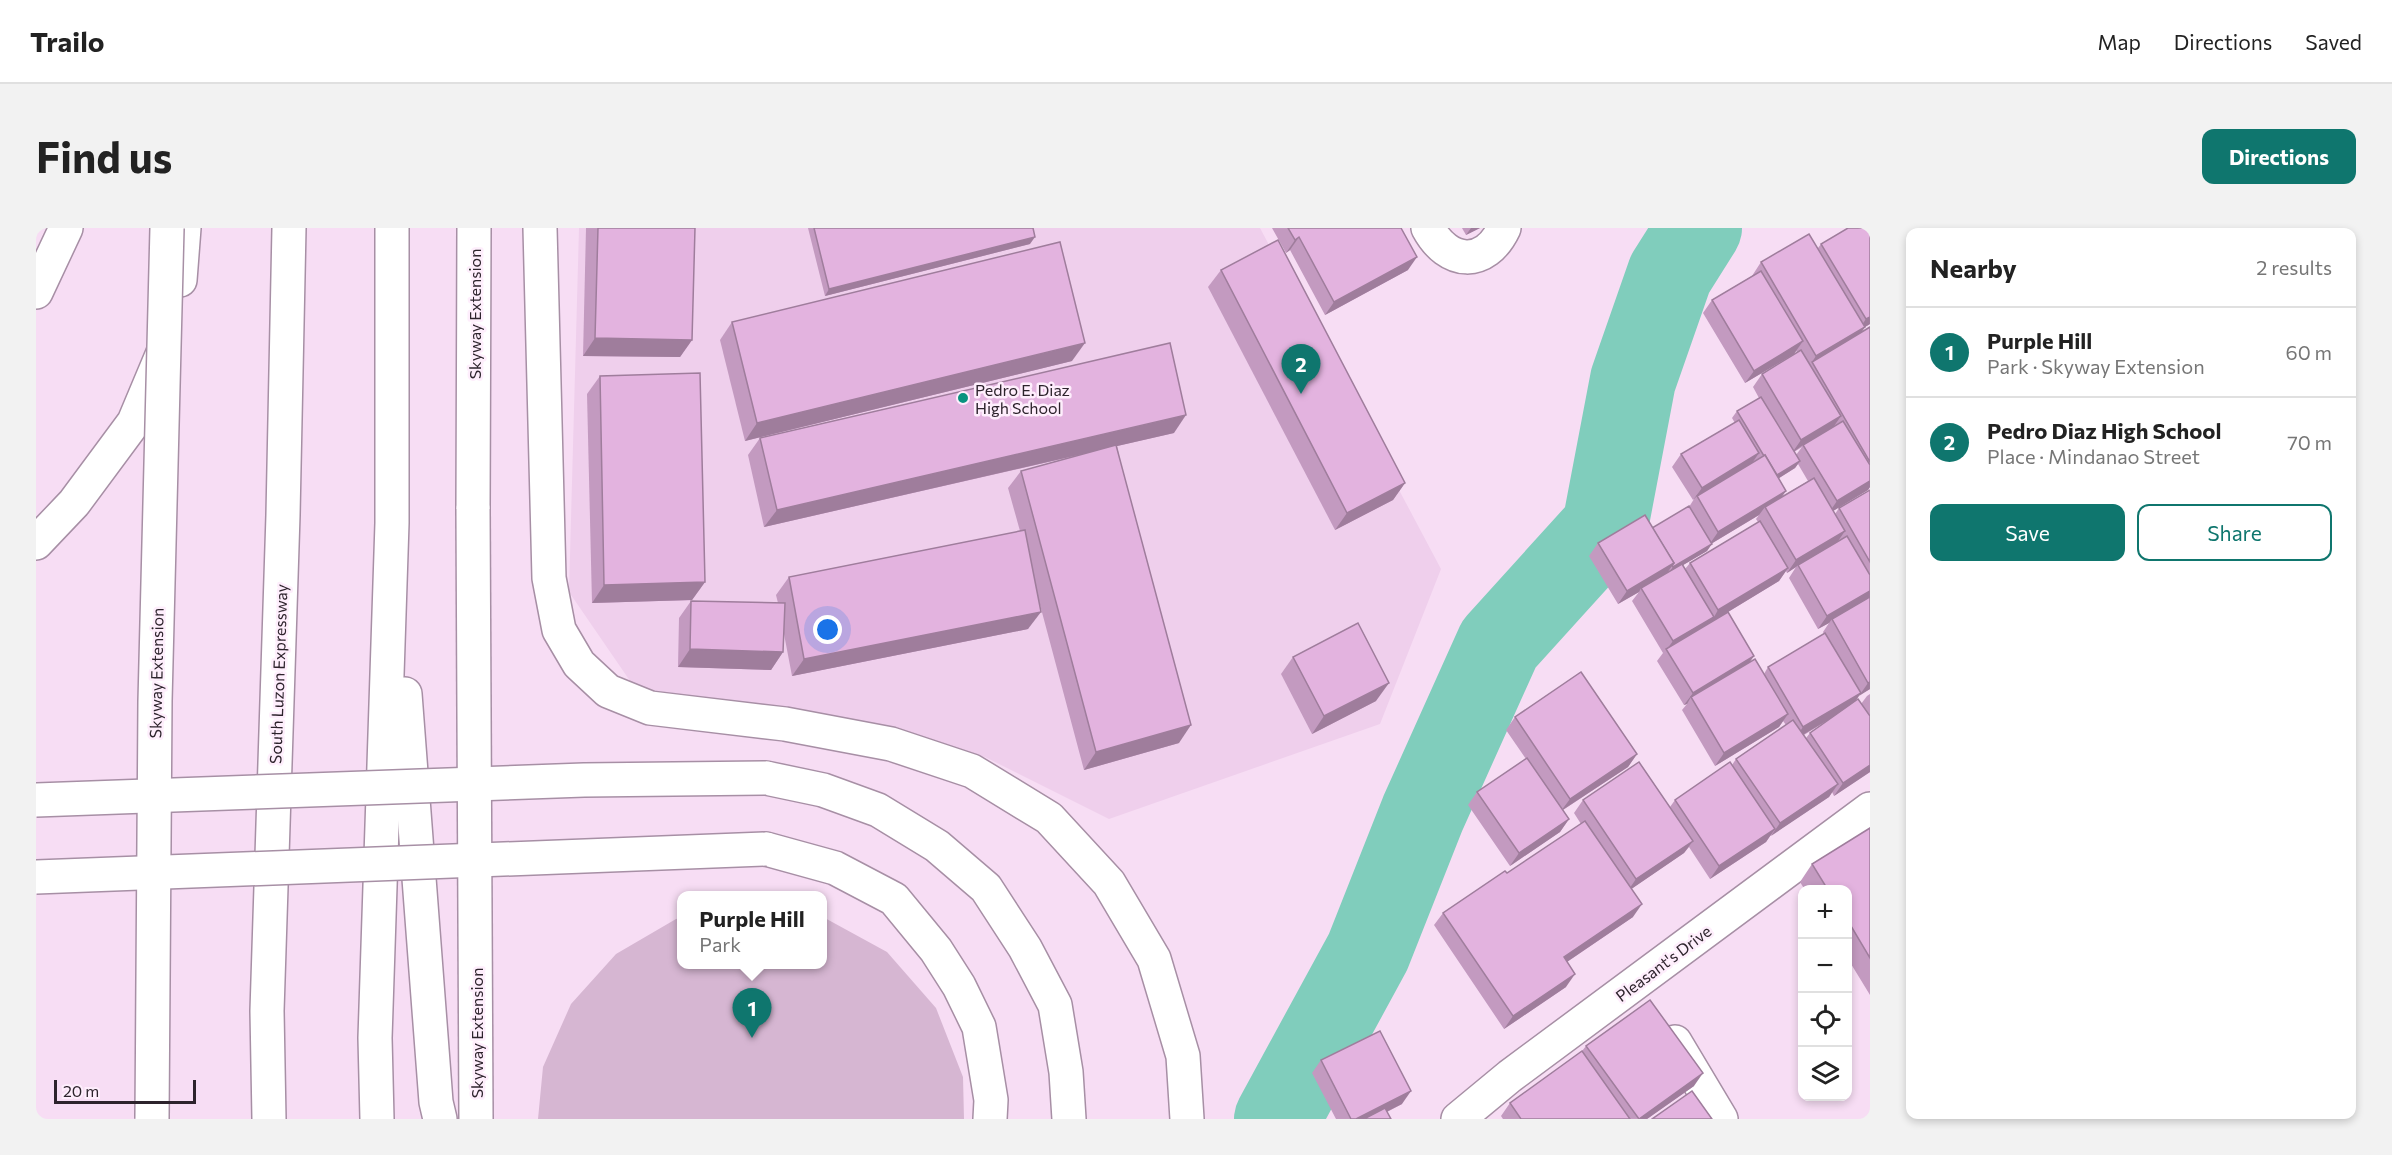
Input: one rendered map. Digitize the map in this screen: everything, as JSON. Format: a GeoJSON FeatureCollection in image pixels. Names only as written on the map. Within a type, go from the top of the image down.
{"type":"FeatureCollection","features":[{"type":"Feature","properties":{"kind":"main road"},"geometry":{"type":"LineString","coordinates":[[36,292],[66,228]]}},
{"type":"Feature","properties":{"kind":"main road","name":"Skyway Extension"},"geometry":{"type":"LineString","coordinates":[[152,1119],[155,701],[167,228]]}},
{"type":"Feature","properties":{"kind":"main road"},"geometry":{"type":"LineString","coordinates":[[36,543],[74,503],[134,422],[162,358],[177,311],[184,228]]}},
{"type":"Feature","properties":{"kind":"main road","name":"South Luzon Expressway"},"geometry":{"type":"LineString","coordinates":[[269,1119],[267,1011],[283,515],[289,228]]}},
{"type":"Feature","properties":{"kind":"main road"},"geometry":{"type":"LineString","coordinates":[[377,1119],[375,1038],[392,523],[392,228]]}},
{"type":"Feature","properties":{"kind":"main road","name":"Skyway Extension"},"geometry":{"type":"LineString","coordinates":[[474,228],[472,509],[476,1119]]}},
{"type":"Feature","properties":{"kind":"main road"},"geometry":{"type":"LineString","coordinates":[[540,228],[549,578],[559,630],[579,664],[608,691],[650,708],[786,723],[891,744],[972,771],[1049,818],[1109,883],[1154,959],[1183,1056],[1187,1119]]}},
{"type":"Feature","properties":{"kind":"main road"},"geometry":{"type":"LineString","coordinates":[[1428,228],[1435,241],[1450,253],[1467,259],[1486,251],[1504,228]]}},
{"type":"Feature","properties":{"kind":"main road"},"geometry":{"type":"LineString","coordinates":[[392,523],[435,1102],[440,1119]]}},
{"type":"Feature","properties":{"kind":"main road"},"geometry":{"type":"LineString","coordinates":[[36,800],[584,780],[766,778],[822,790],[878,810],[937,846],[986,888],[1025,948],[1055,1005],[1066,1072],[1069,1119]]}},
{"type":"Feature","properties":{"kind":"main road","name":"Pleasant's Drive"},"geometry":{"type":"LineString","coordinates":[[1458,1119],[1510,1076],[1870,809]]}},
{"type":"Feature","properties":{"kind":"main road"},"geometry":{"type":"LineString","coordinates":[[36,877],[766,849],[835,867],[894,899],[936,950],[954,977],[979,1027],[991,1100],[990,1119]]}},
{"type":"Feature","properties":{"kind":"main road"},"geometry":{"type":"LineString","coordinates":[[1639,981],[1721,1119]]}},
{"type":"Feature","properties":{"kind":"shaded area","name":"Pedro E. Diaz High School"},"geometry":{"type":"Polygon","coordinates":[[[579,228],[1260,228],[1441,569],[1380,724],[1109,819],[985,757],[639,694],[569,592],[579,228]]]}},
{"type":"Feature","properties":{"kind":"shaded area"},"geometry":{"type":"Polygon","coordinates":[[[676,919],[677,969],[827,969],[827,919],[887,952],[936,1008],[963,1077],[964,1119],[538,1119],[543,1067],[571,1004],[616,954],[676,919]]]}},
{"type":"Feature","properties":{"kind":"building"},"geometry":{"type":"Polygon","coordinates":[[[598,228],[695,228],[692,340],[595,338],[598,228]]]}},
{"type":"Feature","properties":{"kind":"building"},"geometry":{"type":"Polygon","coordinates":[[[814,228],[1033,228],[1035,237],[829,289],[814,228]]]}},
{"type":"Feature","properties":{"kind":"building"},"geometry":{"type":"Polygon","coordinates":[[[1288,228],[1401,228],[1417,257],[1334,302],[1299,237],[1295,240],[1288,228]]]}},
{"type":"Feature","properties":{"kind":"building"},"geometry":{"type":"Polygon","coordinates":[[[1848,228],[1870,228],[1870,317],[1866,319],[1821,244],[1848,228]]]}},
{"type":"Feature","properties":{"kind":"building"},"geometry":{"type":"Polygon","coordinates":[[[1809,234],[1865,327],[1816,356],[1761,262],[1809,234]]]}},
{"type":"Feature","properties":{"kind":"building"},"geometry":{"type":"Polygon","coordinates":[[[1278,240],[1405,483],[1347,513],[1221,270],[1278,240]]]}},
{"type":"Feature","properties":{"kind":"building"},"geometry":{"type":"Polygon","coordinates":[[[1060,242],[1085,343],[757,423],[732,322],[1060,242]]]}},
{"type":"Feature","properties":{"kind":"building"},"geometry":{"type":"Polygon","coordinates":[[[1761,271],[1803,341],[1754,371],[1712,300],[1761,271]]]}},
{"type":"Feature","properties":{"kind":"building"},"geometry":{"type":"Polygon","coordinates":[[[1870,327],[1870,462],[1812,362],[1870,327]]]}},
{"type":"Feature","properties":{"kind":"building"},"geometry":{"type":"Polygon","coordinates":[[[1170,343],[1186,415],[777,510],[760,438],[1170,343]]]}},
{"type":"Feature","properties":{"kind":"building"},"geometry":{"type":"Polygon","coordinates":[[[1801,350],[1841,416],[1801,440],[1762,374],[1801,350]]]}},
{"type":"Feature","properties":{"kind":"building"},"geometry":{"type":"Polygon","coordinates":[[[700,373],[705,582],[604,585],[600,376],[700,373]]]}},
{"type":"Feature","properties":{"kind":"building"},"geometry":{"type":"Polygon","coordinates":[[[1761,397],[1800,461],[1777,475],[1737,411],[1761,397]]]}},
{"type":"Feature","properties":{"kind":"building"},"geometry":{"type":"Polygon","coordinates":[[[1739,420],[1759,453],[1702,488],[1681,454],[1739,420]]]}},
{"type":"Feature","properties":{"kind":"building"},"geometry":{"type":"Polygon","coordinates":[[[1843,421],[1870,465],[1870,481],[1837,501],[1803,445],[1843,421]]]}},
{"type":"Feature","properties":{"kind":"building"},"geometry":{"type":"Polygon","coordinates":[[[1116,445],[1191,725],[1096,752],[1021,471],[1116,445]]]}},
{"type":"Feature","properties":{"kind":"building"},"geometry":{"type":"Polygon","coordinates":[[[1765,455],[1786,491],[1718,532],[1697,496],[1765,455]]]}},
{"type":"Feature","properties":{"kind":"building"},"geometry":{"type":"Polygon","coordinates":[[[1814,478],[1845,531],[1796,560],[1765,507],[1814,478]]]}},
{"type":"Feature","properties":{"kind":"building"},"geometry":{"type":"Polygon","coordinates":[[[1870,490],[1870,562],[1839,508],[1870,490]]]}},
{"type":"Feature","properties":{"kind":"building"},"geometry":{"type":"Polygon","coordinates":[[[1689,506],[1712,544],[1673,567],[1674,563],[1652,528],[1689,506]]]}},
{"type":"Feature","properties":{"kind":"building"},"geometry":{"type":"Polygon","coordinates":[[[1645,515],[1674,563],[1627,591],[1598,543],[1645,515]]]}},
{"type":"Feature","properties":{"kind":"building"},"geometry":{"type":"Polygon","coordinates":[[[1760,521],[1788,568],[1718,610],[1690,563],[1760,521]]]}},
{"type":"Feature","properties":{"kind":"building"},"geometry":{"type":"Polygon","coordinates":[[[1025,530],[1041,612],[804,659],[789,577],[1025,530]]]}},
{"type":"Feature","properties":{"kind":"building"},"geometry":{"type":"Polygon","coordinates":[[[1847,536],[1870,575],[1870,591],[1827,616],[1798,565],[1847,536]]]}},
{"type":"Feature","properties":{"kind":"building"},"geometry":{"type":"Polygon","coordinates":[[[1682,564],[1714,617],[1673,641],[1641,588],[1682,564]]]}},
{"type":"Feature","properties":{"kind":"building"},"geometry":{"type":"Polygon","coordinates":[[[1870,597],[1870,682],[1868,683],[1832,619],[1870,597]]]}},
{"type":"Feature","properties":{"kind":"building"},"geometry":{"type":"Polygon","coordinates":[[[691,601],[785,603],[783,652],[690,649],[691,601]]]}},
{"type":"Feature","properties":{"kind":"building"},"geometry":{"type":"Polygon","coordinates":[[[1728,612],[1754,656],[1693,693],[1666,649],[1728,612]]]}},
{"type":"Feature","properties":{"kind":"building"},"geometry":{"type":"Polygon","coordinates":[[[1358,623],[1389,683],[1324,716],[1293,657],[1358,623]]]}},
{"type":"Feature","properties":{"kind":"building"},"geometry":{"type":"Polygon","coordinates":[[[1825,633],[1861,693],[1803,727],[1768,667],[1825,633]]]}},
{"type":"Feature","properties":{"kind":"building"},"geometry":{"type":"Polygon","coordinates":[[[1755,659],[1788,714],[1724,753],[1691,697],[1755,659]]]}},
{"type":"Feature","properties":{"kind":"building"},"geometry":{"type":"Polygon","coordinates":[[[1581,672],[1637,754],[1570,799],[1515,717],[1581,672]]]}},
{"type":"Feature","properties":{"kind":"building"},"geometry":{"type":"Polygon","coordinates":[[[1858,699],[1870,716],[1870,765],[1843,783],[1810,733],[1858,699]]]}},
{"type":"Feature","properties":{"kind":"building"},"geometry":{"type":"Polygon","coordinates":[[[1793,720],[1838,784],[1780,823],[1736,759],[1793,720]]]}},
{"type":"Feature","properties":{"kind":"building"},"geometry":{"type":"Polygon","coordinates":[[[1527,758],[1569,819],[1519,853],[1477,792],[1527,758]]]}},
{"type":"Feature","properties":{"kind":"building"},"geometry":{"type":"Polygon","coordinates":[[[1639,762],[1693,841],[1636,879],[1583,800],[1639,762]]]}},
{"type":"Feature","properties":{"kind":"building"},"geometry":{"type":"Polygon","coordinates":[[[1730,762],[1775,829],[1719,866],[1675,800],[1730,762]]]}},
{"type":"Feature","properties":{"kind":"building"},"geometry":{"type":"Polygon","coordinates":[[[1585,821],[1642,904],[1564,957],[1575,974],[1513,1016],[1443,913],[1585,821]]]}},
{"type":"Feature","properties":{"kind":"building"},"geometry":{"type":"Polygon","coordinates":[[[1870,828],[1870,958],[1852,928],[1852,885],[1825,885],[1812,864],[1870,828]]]}},
{"type":"Feature","properties":{"kind":"building"},"geometry":{"type":"Polygon","coordinates":[[[1650,1000],[1703,1073],[1639,1119],[1586,1046],[1650,1000]]]}},
{"type":"Feature","properties":{"kind":"building"},"geometry":{"type":"Polygon","coordinates":[[[1380,1031],[1411,1091],[1356,1119],[1351,1119],[1321,1060],[1380,1031]]]}},
{"type":"Feature","properties":{"kind":"building"},"geometry":{"type":"Polygon","coordinates":[[[1582,1051],[1630,1119],[1521,1119],[1510,1103],[1582,1051]]]}},
{"type":"Feature","properties":{"kind":"building"},"geometry":{"type":"Polygon","coordinates":[[[1692,1091],[1712,1119],[1652,1119],[1692,1091]]]}},
{"type":"Feature","properties":{"kind":"building"},"geometry":{"type":"Polygon","coordinates":[[[1385,1108],[1391,1119],[1364,1119],[1385,1108]]]}},
{"type":"Feature","properties":{"kind":"waterway"},"geometry":{"type":"LineString","coordinates":[[1277,1119],[1368,952],[1423,813],[1499,644],[1605,527],[1633,380],[1670,274],[1699,228]]}},
{"type":"Feature","properties":{"kind":"place","name":"Pedro Diaz High School"},"geometry":{"type":"Point","coordinates":[1301,394]}},
{"type":"Feature","properties":{"kind":"place","name":"Pedro E. Diaz High School"},"geometry":{"type":"Point","coordinates":[963,398]}},
{"type":"Feature","properties":{"kind":"place","name":"Purple Hill"},"geometry":{"type":"Point","coordinates":[752,1038]}}]}
